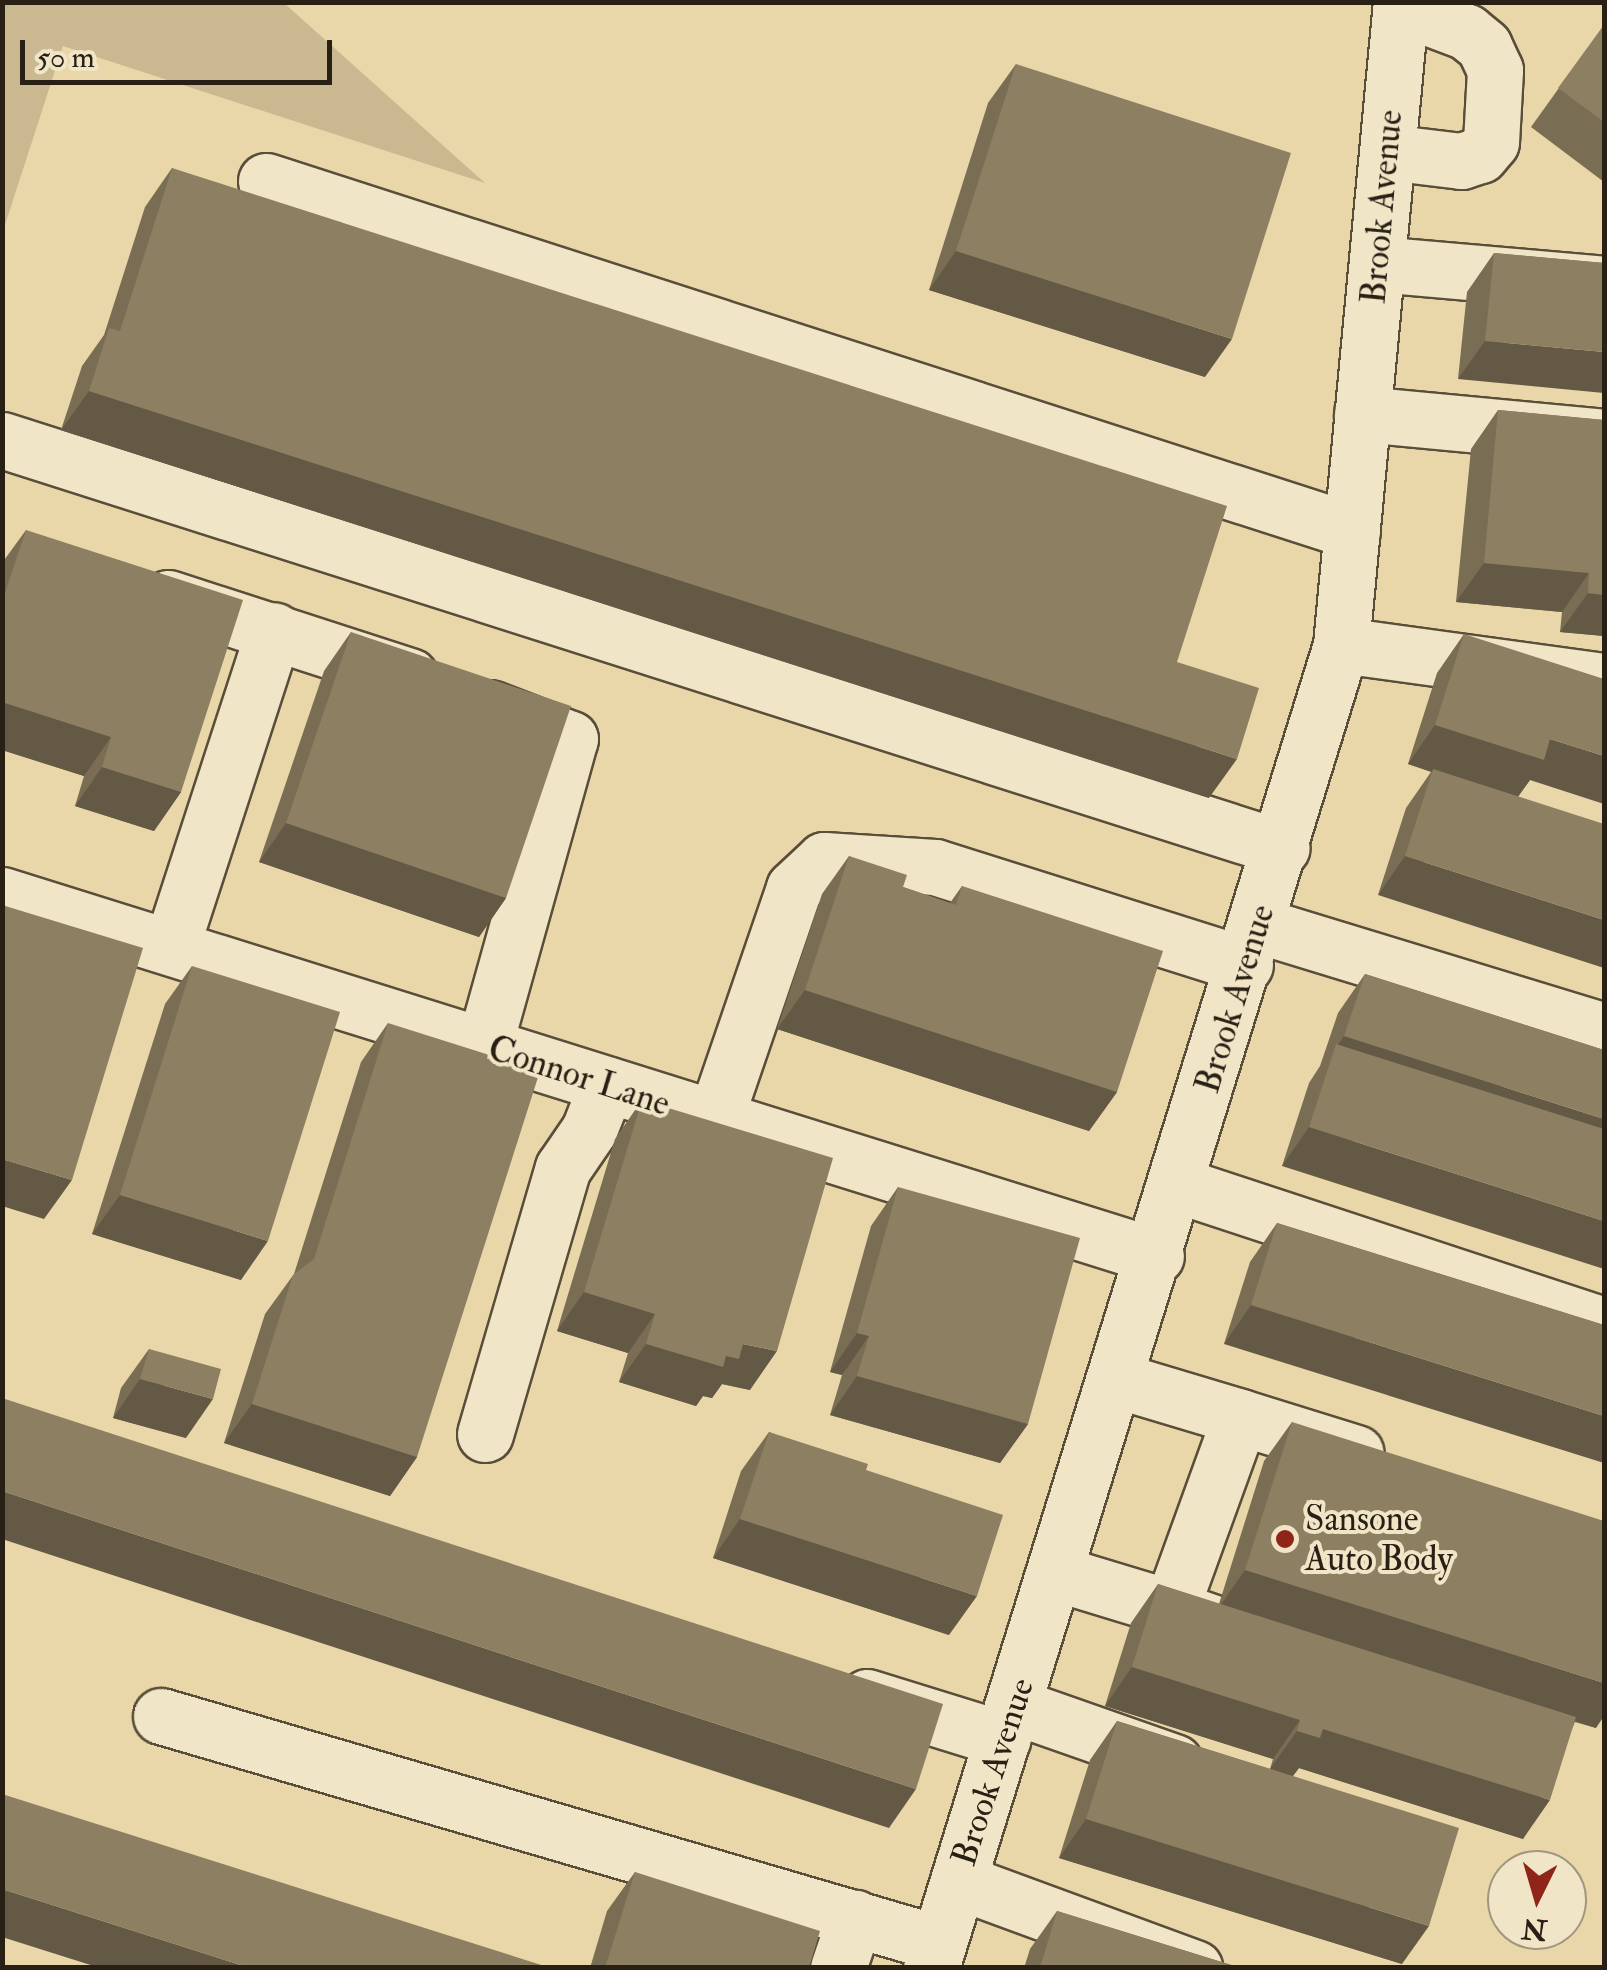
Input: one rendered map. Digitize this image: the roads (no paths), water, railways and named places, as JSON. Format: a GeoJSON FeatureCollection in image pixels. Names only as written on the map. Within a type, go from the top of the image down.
{"type":"FeatureCollection","features":[{"type":"Feature","properties":{"kind":"street","name":"Brook Avenue"},"geometry":{"type":"LineString","coordinates":[[934,1955],[1156,1256],[1340,645],[1401,5]]}},
{"type":"Feature","properties":{"kind":"street"},"geometry":{"type":"LineString","coordinates":[[1388,152],[1461,160],[1480,155],[1491,142],[1495,70],[1484,46],[1467,32],[1401,5]]}},
{"type":"Feature","properties":{"kind":"street"},"geometry":{"type":"LineString","coordinates":[[266,181],[1352,531]]}},
{"type":"Feature","properties":{"kind":"street"},"geometry":{"type":"LineString","coordinates":[[1376,264],[1604,284]]}},
{"type":"Feature","properties":{"kind":"street"},"geometry":{"type":"LineString","coordinates":[[1362,414],[1604,438]]}},
{"type":"Feature","properties":{"kind":"street"},"geometry":{"type":"LineString","coordinates":[[2,440],[1282,848]]}},
{"type":"Feature","properties":{"kind":"street"},"geometry":{"type":"LineString","coordinates":[[111,581],[274,630],[570,739],[484,1046]]}},
{"type":"Feature","properties":{"kind":"street"},"geometry":{"type":"LineString","coordinates":[[171,947],[274,630]]}},
{"type":"Feature","properties":{"kind":"street"},"geometry":{"type":"LineString","coordinates":[[1340,645],[1604,681]]}},
{"type":"Feature","properties":{"kind":"street"},"geometry":{"type":"LineString","coordinates":[[715,1119],[794,888],[824,860],[935,867],[1604,1032]]}},
{"type":"Feature","properties":{"kind":"street","name":"Connor Lane"},"geometry":{"type":"LineString","coordinates":[[2,895],[1156,1256]]}},
{"type":"Feature","properties":{"kind":"street"},"geometry":{"type":"LineString","coordinates":[[485,1434],[563,1168],[589,1130],[607,1084]]}},
{"type":"Feature","properties":{"kind":"street"},"geometry":{"type":"LineString","coordinates":[[1178,1185],[1604,1326]]}},
{"type":"Feature","properties":{"kind":"street"},"geometry":{"type":"LineString","coordinates":[[1117,1380],[1404,1468]]}},
{"type":"Feature","properties":{"kind":"street"},"geometry":{"type":"LineString","coordinates":[[1172,1608],[1240,1416]]}},
{"type":"Feature","properties":{"kind":"street"},"geometry":{"type":"LineString","coordinates":[[1056,1573],[1263,1640]]}},
{"type":"Feature","properties":{"kind":"street"},"geometry":{"type":"LineString","coordinates":[[824,1683],[1008,1722],[1225,1778]]}},
{"type":"Feature","properties":{"kind":"street"},"geometry":{"type":"LineString","coordinates":[[160,1716],[846,1943],[934,1955]]}},
{"type":"Feature","properties":{"kind":"street"},"geometry":{"type":"LineString","coordinates":[[958,1881],[1196,1968]]}},
{"type":"Feature","properties":{"kind":"place","name":"Sansone Auto Body"},"geometry":{"type":"Point","coordinates":[1285,1539]}}]}
